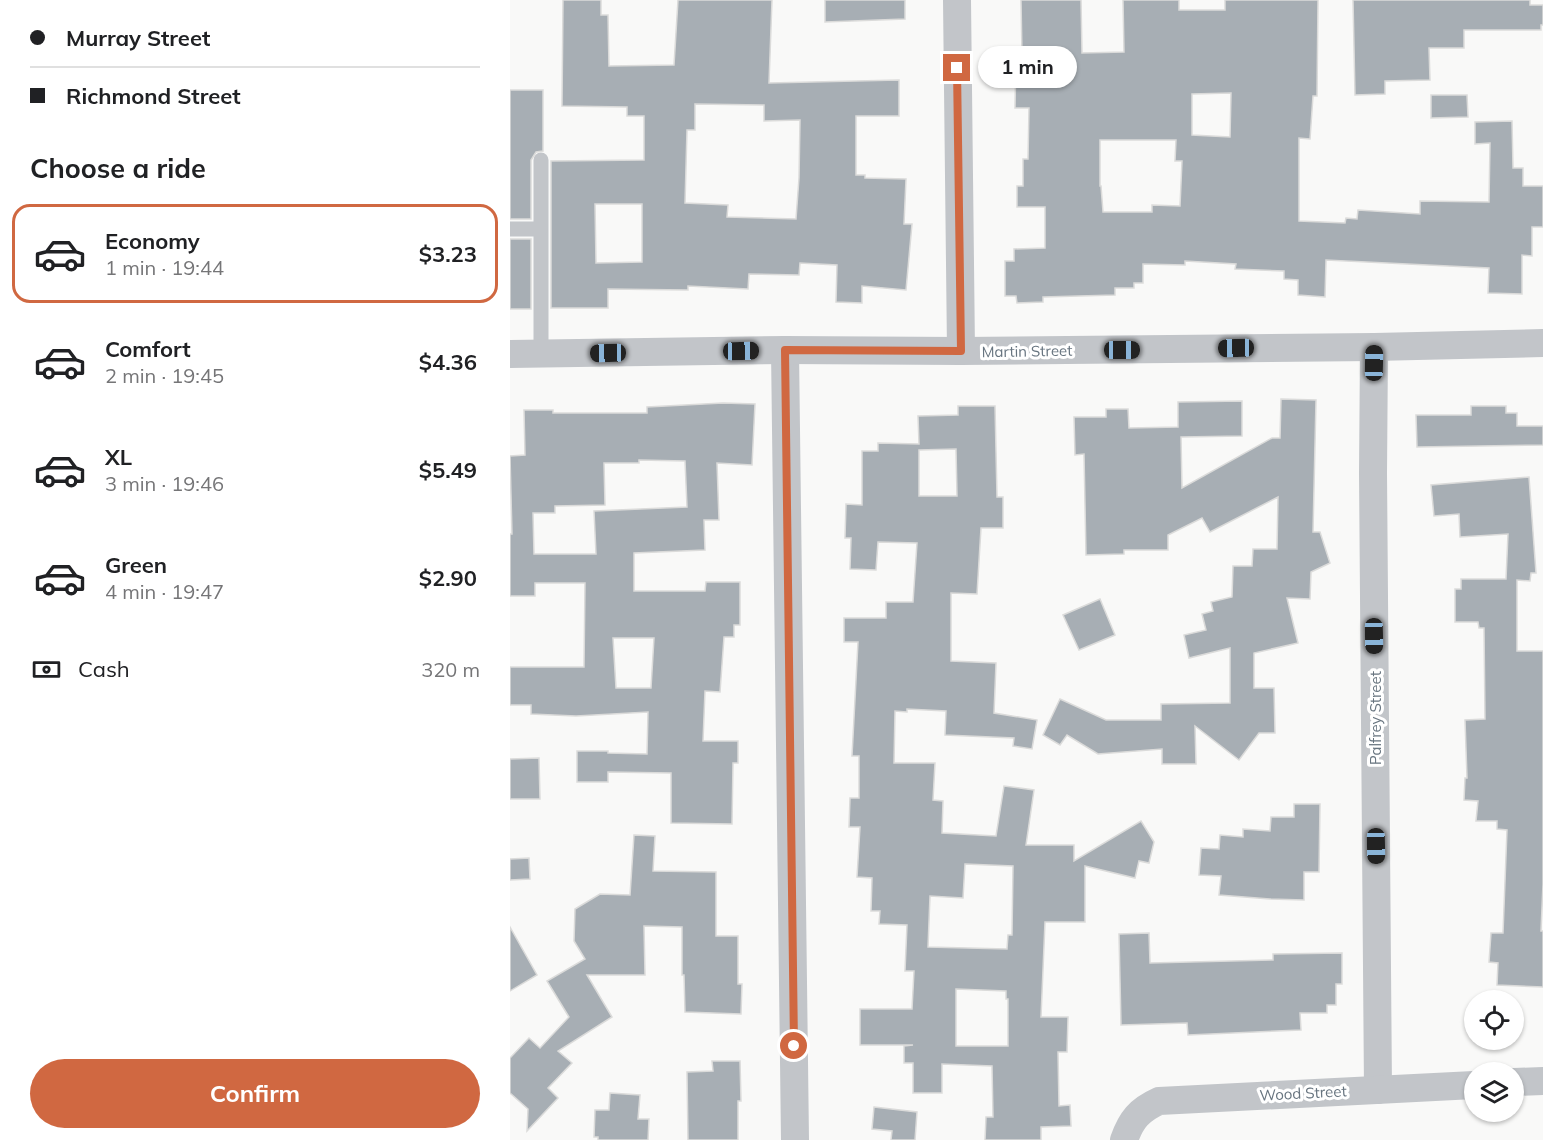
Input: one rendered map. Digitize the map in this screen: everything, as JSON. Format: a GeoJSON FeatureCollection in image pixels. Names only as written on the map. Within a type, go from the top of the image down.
{"type":"FeatureCollection","features":[{"type":"Feature","properties":{"kind":"street"},"geometry":{"type":"LineString","coordinates":[[957,0],[961,351]]}},
{"type":"Feature","properties":{"kind":"street","name":"Martin Street"},"geometry":{"type":"LineString","coordinates":[[510,354],[1374,347],[1543,343]]}},
{"type":"Feature","properties":{"kind":"street","name":"Palfrey Street"},"geometry":{"type":"LineString","coordinates":[[1374,347],[1378,1090]]}},
{"type":"Feature","properties":{"kind":"street"},"geometry":{"type":"LineString","coordinates":[[785,350],[795,1140]]}},
{"type":"Feature","properties":{"kind":"street"},"geometry":{"type":"LineString","coordinates":[[1524,1082],[1543,1081]]}},
{"type":"Feature","properties":{"kind":"street","name":"Wood Street"},"geometry":{"type":"LineString","coordinates":[[1124,1140],[1136,1114],[1159,1101],[1464,1085]]}},
{"type":"Feature","properties":{"kind":"lane"},"geometry":{"type":"LineString","coordinates":[[541,160],[542,354]]}},
{"type":"Feature","properties":{"kind":"lane"},"geometry":{"type":"LineString","coordinates":[[510,229],[540,229]]}},
{"type":"Feature","properties":{"kind":"building"},"geometry":{"type":"Polygon","coordinates":[[[563,0],[601,0],[601,15],[608,15],[609,66],[674,65],[678,0],[772,0],[769,83],[899,80],[899,116],[856,116],[856,175],[865,175],[865,178],[906,179],[904,224],[912,224],[906,290],[862,286],[862,303],[836,302],[837,265],[800,263],[799,275],[749,274],[748,289],[688,286],[688,290],[608,289],[608,308],[551,308],[551,161],[644,160],[644,116],[627,116],[627,107],[562,106],[563,0]],[[695,104],[695,130],[687,130],[685,203],[728,205],[727,217],[796,219],[800,120],[764,121],[764,105],[695,104]],[[595,204],[596,263],[642,262],[642,204],[595,204]]]}},
{"type":"Feature","properties":{"kind":"building"},"geometry":{"type":"Polygon","coordinates":[[[825,0],[905,0],[905,19],[825,22],[825,0]]]}},
{"type":"Feature","properties":{"kind":"building"},"geometry":{"type":"Polygon","coordinates":[[[1021,0],[1081,0],[1082,53],[1124,52],[1123,0],[1179,0],[1179,10],[1225,10],[1225,0],[1318,0],[1317,96],[1313,96],[1310,139],[1299,138],[1299,221],[1345,223],[1346,218],[1357,219],[1358,210],[1420,214],[1420,201],[1489,202],[1490,143],[1475,144],[1475,122],[1512,121],[1513,168],[1523,168],[1523,186],[1543,186],[1543,227],[1532,227],[1532,256],[1522,255],[1522,294],[1488,293],[1489,268],[1326,260],[1325,297],[1298,295],[1298,280],[1284,279],[1284,271],[1235,269],[1236,264],[1185,261],[1185,265],[1143,264],[1143,283],[1134,283],[1134,288],[1115,288],[1115,295],[1043,297],[1043,302],[1017,303],[1016,296],[1005,296],[1005,261],[1014,261],[1014,249],[1045,248],[1045,207],[1017,207],[1017,186],[1023,186],[1023,159],[1028,159],[1029,108],[1015,108],[1016,56],[1022,56],[1021,0]],[[1231,93],[1192,94],[1192,135],[1230,137],[1231,93]],[[1100,140],[1100,186],[1103,212],[1152,212],[1152,205],[1180,206],[1182,161],[1175,161],[1176,140],[1100,140]]]}},
{"type":"Feature","properties":{"kind":"building"},"geometry":{"type":"Polygon","coordinates":[[[1353,0],[1530,0],[1530,5],[1543,5],[1543,25],[1541,25],[1541,30],[1464,30],[1464,48],[1429,48],[1430,80],[1385,81],[1385,94],[1355,95],[1353,0]]]}},
{"type":"Feature","properties":{"kind":"building"},"geometry":{"type":"Polygon","coordinates":[[[510,90],[543,90],[543,151],[536,152],[531,160],[531,219],[510,219],[510,90]]]}},
{"type":"Feature","properties":{"kind":"building"},"geometry":{"type":"Polygon","coordinates":[[[1431,95],[1467,95],[1468,117],[1431,118],[1431,95]]]}},
{"type":"Feature","properties":{"kind":"building"},"geometry":{"type":"Polygon","coordinates":[[[510,239],[531,239],[531,309],[510,309],[510,239]]]}},
{"type":"Feature","properties":{"kind":"building"},"geometry":{"type":"Polygon","coordinates":[[[1281,399],[1316,400],[1313,532],[1320,532],[1330,563],[1311,572],[1310,599],[1287,598],[1298,643],[1254,653],[1254,688],[1274,688],[1275,733],[1259,733],[1239,760],[1195,726],[1196,764],[1162,764],[1162,749],[1098,754],[1067,735],[1060,745],[1043,735],[1060,699],[1106,720],[1161,720],[1161,704],[1230,703],[1230,648],[1189,658],[1184,635],[1206,630],[1202,614],[1213,611],[1211,602],[1232,597],[1233,566],[1252,566],[1253,549],[1277,549],[1278,497],[1210,532],[1202,518],[1168,535],[1168,550],[1124,550],[1124,554],[1086,555],[1084,454],[1075,455],[1074,417],[1106,417],[1106,409],[1128,409],[1129,428],[1178,427],[1178,402],[1242,401],[1242,436],[1181,437],[1182,488],[1272,438],[1280,438],[1281,399]]]}},
{"type":"Feature","properties":{"kind":"building"},"geometry":{"type":"Polygon","coordinates":[[[723,403],[755,404],[752,465],[717,463],[719,520],[704,520],[705,550],[634,553],[634,591],[705,591],[706,582],[740,582],[740,625],[734,625],[734,637],[724,637],[720,692],[705,691],[703,741],[738,741],[738,763],[733,763],[732,824],[671,823],[671,773],[608,772],[608,782],[577,782],[577,751],[647,754],[648,712],[576,716],[531,714],[531,705],[510,705],[510,667],[584,667],[585,583],[535,583],[535,596],[510,596],[510,534],[512,534],[510,456],[525,455],[524,410],[553,410],[553,413],[647,413],[647,407],[723,403]],[[639,460],[639,463],[604,463],[605,505],[555,506],[555,513],[533,513],[534,554],[596,554],[594,511],[687,507],[685,461],[639,460]],[[613,638],[616,688],[651,688],[654,638],[613,638]]]}},
{"type":"Feature","properties":{"kind":"building"},"geometry":{"type":"Polygon","coordinates":[[[958,406],[995,406],[997,497],[1003,497],[1003,528],[981,528],[977,594],[951,593],[951,661],[996,663],[994,713],[1037,720],[1032,749],[1013,746],[1014,738],[945,735],[946,711],[907,709],[907,712],[895,711],[894,763],[935,763],[933,800],[943,801],[942,833],[996,836],[1004,786],[1034,790],[1026,845],[1074,845],[1074,861],[1141,821],[1154,842],[1149,863],[1139,861],[1135,878],[1085,866],[1085,922],[1045,922],[1041,1017],[1068,1017],[1067,1052],[1058,1052],[1059,1106],[1070,1105],[1071,1126],[1041,1127],[1041,1140],[985,1140],[986,1117],[993,1117],[992,1066],[942,1064],[942,1093],[913,1093],[913,1063],[904,1063],[904,1046],[913,1045],[860,1045],[860,1009],[912,1009],[914,971],[905,971],[907,925],[879,924],[880,911],[871,911],[872,878],[857,877],[860,827],[849,827],[850,798],[859,798],[859,756],[852,756],[858,642],[844,642],[844,618],[886,618],[886,602],[913,602],[917,543],[878,542],[876,570],[850,569],[851,538],[845,538],[846,504],[862,505],[862,451],[878,451],[878,443],[919,444],[918,416],[958,415],[958,406]],[[956,449],[919,450],[919,496],[957,496],[956,449]],[[965,864],[963,898],[930,896],[928,947],[1007,949],[1008,935],[1012,935],[1013,866],[965,864]],[[956,989],[956,1046],[1008,1046],[1006,991],[956,989]]]}},
{"type":"Feature","properties":{"kind":"building"},"geometry":{"type":"Polygon","coordinates":[[[1471,406],[1506,406],[1506,413],[1517,413],[1517,426],[1543,426],[1543,445],[1417,447],[1416,415],[1471,415],[1471,406]]]}},
{"type":"Feature","properties":{"kind":"building"},"geometry":{"type":"Polygon","coordinates":[[[1529,477],[1536,573],[1531,573],[1530,581],[1517,580],[1517,651],[1543,651],[1541,931],[1543,931],[1543,987],[1497,985],[1498,963],[1489,962],[1491,933],[1503,933],[1507,830],[1497,829],[1497,821],[1476,821],[1478,801],[1464,800],[1465,778],[1467,778],[1465,720],[1485,719],[1484,628],[1479,628],[1478,622],[1455,622],[1455,589],[1461,589],[1461,579],[1506,579],[1508,534],[1460,537],[1459,514],[1434,516],[1431,485],[1529,477]]]}},
{"type":"Feature","properties":{"kind":"building"},"geometry":{"type":"Polygon","coordinates":[[[1100,599],[1115,635],[1079,650],[1063,615],[1100,599]]]}},
{"type":"Feature","properties":{"kind":"building"},"geometry":{"type":"Polygon","coordinates":[[[539,758],[540,799],[510,799],[510,759],[539,758]]]}},
{"type":"Feature","properties":{"kind":"building"},"geometry":{"type":"Polygon","coordinates":[[[1294,804],[1320,804],[1319,872],[1304,872],[1304,900],[1219,895],[1221,876],[1199,875],[1201,848],[1219,849],[1220,835],[1243,837],[1243,829],[1270,831],[1271,817],[1294,817],[1294,804]]]}},
{"type":"Feature","properties":{"kind":"building"},"geometry":{"type":"Polygon","coordinates":[[[634,835],[655,836],[653,871],[716,872],[716,936],[738,936],[738,984],[742,984],[741,1014],[685,1012],[682,927],[644,926],[645,975],[587,975],[612,1017],[558,1051],[572,1063],[548,1088],[558,1098],[527,1131],[528,1109],[510,1093],[510,1058],[529,1038],[540,1048],[569,1017],[547,981],[585,959],[574,941],[575,909],[600,894],[630,895],[634,835]]]}},
{"type":"Feature","properties":{"kind":"building"},"geometry":{"type":"Polygon","coordinates":[[[529,858],[530,879],[510,880],[510,859],[529,858]]]}},
{"type":"Feature","properties":{"kind":"building"},"geometry":{"type":"Polygon","coordinates":[[[510,927],[537,975],[510,991],[510,927]]]}},
{"type":"Feature","properties":{"kind":"building"},"geometry":{"type":"Polygon","coordinates":[[[1149,933],[1150,963],[1273,960],[1273,954],[1342,953],[1342,984],[1336,984],[1336,1005],[1327,1005],[1327,1013],[1300,1013],[1301,1030],[1188,1035],[1187,1023],[1121,1025],[1119,934],[1149,933]]]}},
{"type":"Feature","properties":{"kind":"building"},"geometry":{"type":"Polygon","coordinates":[[[712,1061],[740,1061],[741,1101],[738,1101],[738,1140],[688,1140],[687,1072],[713,1071],[712,1061]]]}},
{"type":"Feature","properties":{"kind":"building"},"geometry":{"type":"Polygon","coordinates":[[[610,1093],[640,1095],[638,1119],[649,1119],[648,1140],[598,1140],[598,1137],[594,1137],[595,1110],[609,1110],[610,1093]]]}},
{"type":"Feature","properties":{"kind":"building"},"geometry":{"type":"Polygon","coordinates":[[[874,1107],[917,1112],[915,1140],[891,1140],[892,1131],[872,1129],[874,1107]]]}},
{"type":"Feature","properties":{"kind":"route"},"geometry":{"type":"LineString","coordinates":[[794,1046],[785,350],[961,351],[957,68]]}}]}
